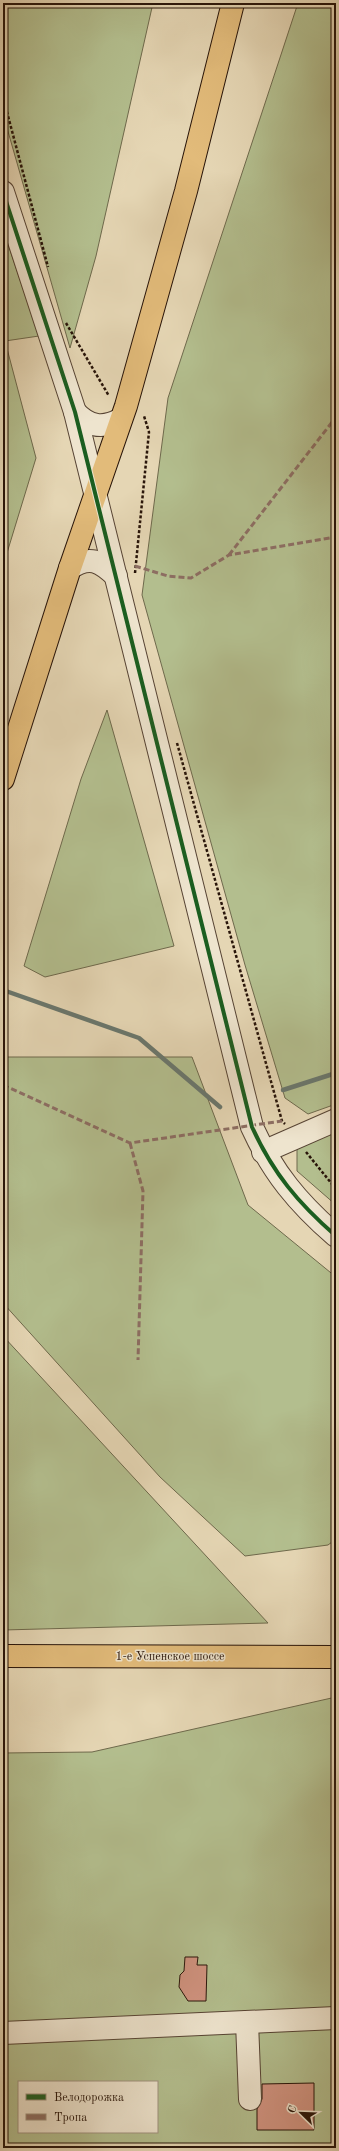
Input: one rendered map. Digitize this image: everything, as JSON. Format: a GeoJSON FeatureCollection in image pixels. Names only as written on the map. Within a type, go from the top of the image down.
{"type":"FeatureCollection","features":[{"type":"Feature","properties":{"kind":"main road"},"geometry":{"type":"LineString","coordinates":[[3,779],[70,568],[121,419],[186,191],[233,3]]}},
{"type":"Feature","properties":{"kind":"main road","name":"1-е Успенское шоссе"},"geometry":{"type":"LineString","coordinates":[[3,1656],[336,1657]]}},
{"type":"Feature","properties":{"kind":"street"},"geometry":{"type":"LineString","coordinates":[[3,192],[75,412],[96,495],[126,577],[225,1023],[252,1127],[263,1152],[298,1201],[336,1236]]}},
{"type":"Feature","properties":{"kind":"street"},"geometry":{"type":"LineString","coordinates":[[75,412],[88,423],[97,426],[112,424],[121,419]]}},
{"type":"Feature","properties":{"kind":"street"},"geometry":{"type":"LineString","coordinates":[[70,568],[78,563],[89,560],[103,564],[126,577]]}},
{"type":"Feature","properties":{"kind":"street"},"geometry":{"type":"LineString","coordinates":[[263,1152],[336,1120]]}},
{"type":"Feature","properties":{"kind":"street"},"geometry":{"type":"LineString","coordinates":[[3,2033],[336,2018]]}},
{"type":"Feature","properties":{"kind":"street"},"geometry":{"type":"LineString","coordinates":[[247,2022],[250,2099]]}},
{"type":"Feature","properties":{"kind":"path"},"geometry":{"type":"LineString","coordinates":[[3,97],[49,269]]}},
{"type":"Feature","properties":{"kind":"path"},"geometry":{"type":"LineString","coordinates":[[65,321],[110,397]]}},
{"type":"Feature","properties":{"kind":"path"},"geometry":{"type":"LineString","coordinates":[[126,577],[149,432],[144,416]]}},
{"type":"Feature","properties":{"kind":"path"},"geometry":{"type":"LineString","coordinates":[[176,736],[282,1121],[336,1189]]}},
{"type":"Feature","properties":{"kind":"green space"},"geometry":{"type":"Polygon","coordinates":[[[3,3],[153,3],[96,256],[70,348],[3,114],[3,3]]]}},
{"type":"Feature","properties":{"kind":"green space"},"geometry":{"type":"Polygon","coordinates":[[[298,3],[336,3],[336,1104],[308,1114],[285,1098],[245,965],[142,595],[168,398],[298,3]]]}},
{"type":"Feature","properties":{"kind":"green space"},"geometry":{"type":"Polygon","coordinates":[[[3,229],[39,336],[5,341],[36,458],[3,566],[3,229]]]}},
{"type":"Feature","properties":{"kind":"green space"},"geometry":{"type":"Polygon","coordinates":[[[107,710],[174,946],[45,977],[24,966],[81,779],[107,710]]]}},
{"type":"Feature","properties":{"kind":"green space"},"geometry":{"type":"Polygon","coordinates":[[[3,1057],[192,1057],[248,1205],[336,1277],[336,1539],[328,1545],[245,1556],[160,1477],[3,1303],[3,1057]]]}},
{"type":"Feature","properties":{"kind":"green space"},"geometry":{"type":"Polygon","coordinates":[[[336,1128],[336,1205],[297,1171],[297,1146],[336,1128]]]}},
{"type":"Feature","properties":{"kind":"green space"},"geometry":{"type":"Polygon","coordinates":[[[3,1336],[268,1623],[3,1630],[3,1336]]]}},
{"type":"Feature","properties":{"kind":"green space"},"geometry":{"type":"Polygon","coordinates":[[[336,1697],[336,2148],[3,2148],[3,1753],[92,1752],[336,1697]]]}},
{"type":"Feature","properties":{"kind":"building"},"geometry":{"type":"Polygon","coordinates":[[[185,1957],[198,1957],[197,1965],[207,1965],[206,2001],[188,2001],[179,1987],[180,1975],[184,1971],[185,1957]]]}},
{"type":"Feature","properties":{"kind":"building"},"geometry":{"type":"Polygon","coordinates":[[[314,2083],[314,2130],[257,2130],[257,2109],[262,2099],[262,2084],[314,2083]]]}},
{"type":"Feature","properties":{"kind":"waterway"},"geometry":{"type":"LineString","coordinates":[[3,990],[139,1038],[220,1107]]}},
{"type":"Feature","properties":{"kind":"waterway"},"geometry":{"type":"LineString","coordinates":[[283,1090],[336,1073]]}},
{"type":"Feature","properties":{"kind":"marked path"},"geometry":{"type":"LineString","coordinates":[[229,555],[336,417]]}},
{"type":"Feature","properties":{"kind":"marked path"},"geometry":{"type":"LineString","coordinates":[[135,566],[168,576],[191,578],[229,555],[336,537]]}},
{"type":"Feature","properties":{"kind":"marked path"},"geometry":{"type":"LineString","coordinates":[[3,1085],[130,1143],[282,1121]]}},
{"type":"Feature","properties":{"kind":"marked path"},"geometry":{"type":"LineString","coordinates":[[130,1143],[143,1191],[138,1360]]}},
{"type":"Feature","properties":{"kind":"cycle path"},"geometry":{"type":"LineString","coordinates":[[3,192],[75,412],[252,1127],[269,1159],[298,1199],[336,1236]]}}]}
